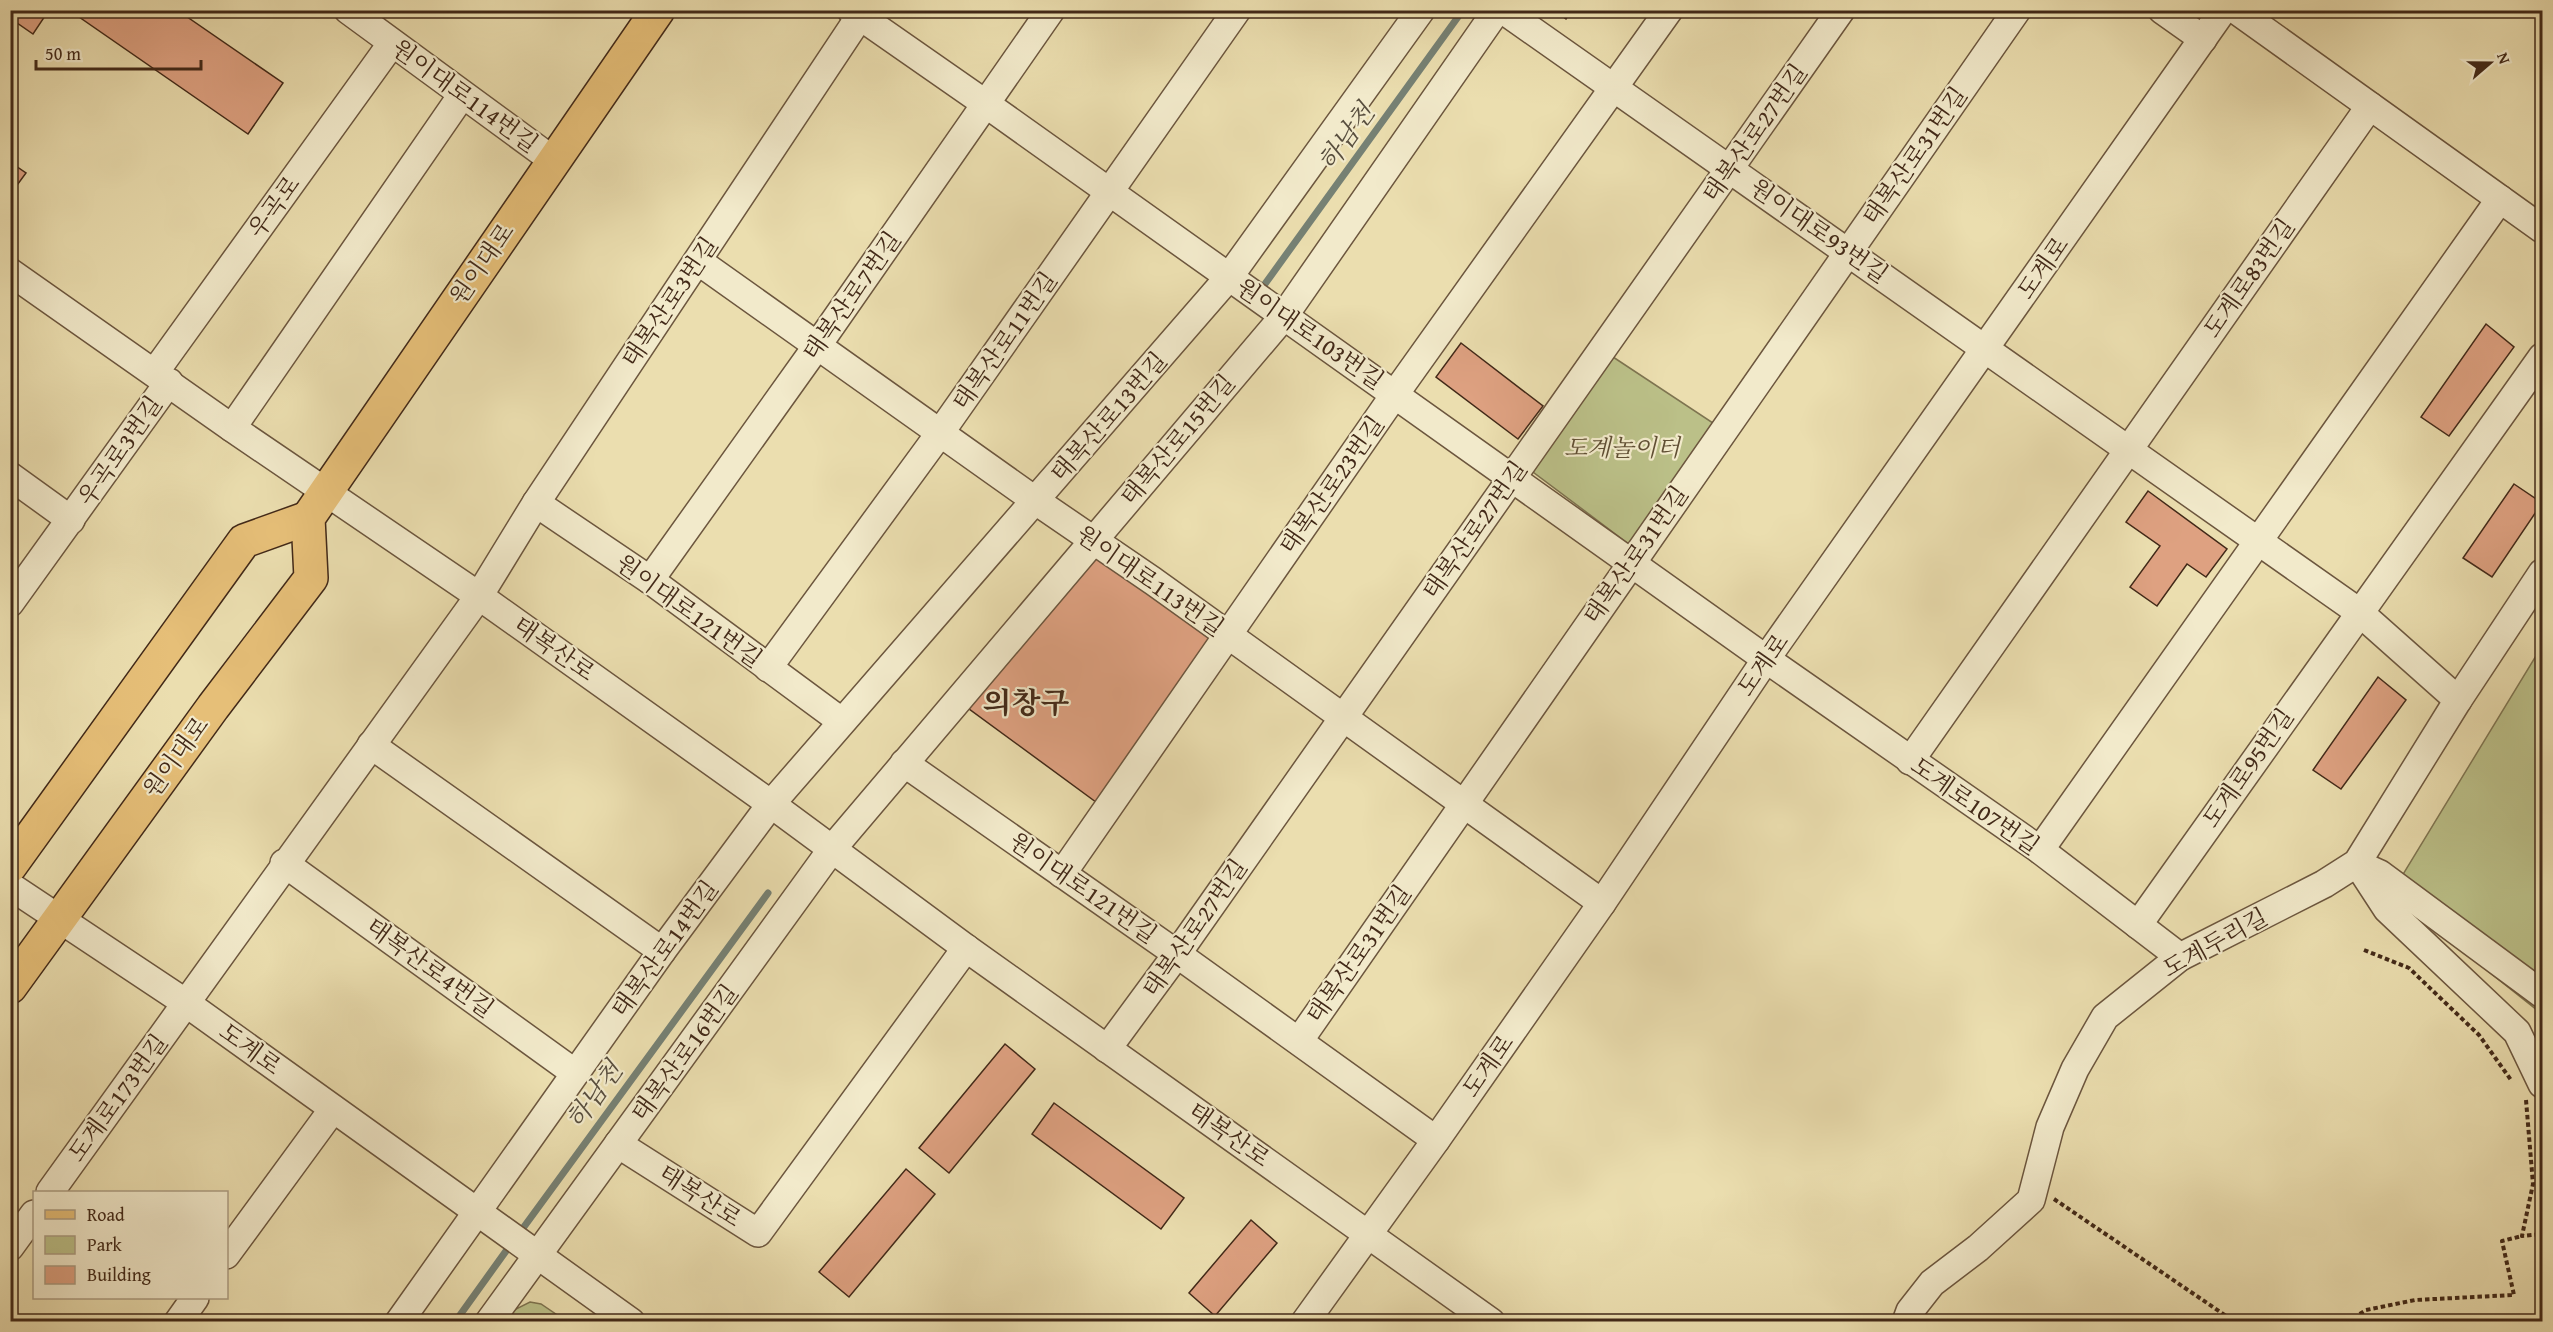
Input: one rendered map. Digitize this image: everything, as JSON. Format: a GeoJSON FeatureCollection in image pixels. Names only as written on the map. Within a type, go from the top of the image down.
{"type":"FeatureCollection","features":[{"type":"Feature","properties":{"kind":"main road","name":"원이대로"},"geometry":{"type":"LineString","coordinates":[[10,987],[241,669],[311,578],[308,518],[658,10]]}},
{"type":"Feature","properties":{"kind":"main road"},"geometry":{"type":"LineString","coordinates":[[10,866],[244,541],[308,518]]}},
{"type":"Feature","properties":{"kind":"street","name":"원이대로114번길"},"geometry":{"type":"LineString","coordinates":[[348,10],[554,161]]}},
{"type":"Feature","properties":{"kind":"street","name":"태복산로7번길"},"geometry":{"type":"LineString","coordinates":[[650,580],[1052,10]]}},
{"type":"Feature","properties":{"kind":"street","name":"태복산로11번길"},"geometry":{"type":"LineString","coordinates":[[768,669],[940,433],[1237,10]]}},
{"type":"Feature","properties":{"kind":"street","name":"태복산로13번길"},"geometry":{"type":"LineString","coordinates":[[775,807],[841,721],[1036,501],[1229,277],[1421,10]]}},
{"type":"Feature","properties":{"kind":"street","name":"태복산로15번길"},"geometry":{"type":"LineString","coordinates":[[829,847],[904,763],[1284,316],[1497,10]]}},
{"type":"Feature","properties":{"kind":"street","name":"원이대로93번길"},"geometry":{"type":"LineString","coordinates":[[1503,10],[1848,251],[1985,350]]}},
{"type":"Feature","properties":{"kind":"street","name":"태복산로23번길"},"geometry":{"type":"LineString","coordinates":[[1062,874],[1395,394],[1669,10]]}},
{"type":"Feature","properties":{"kind":"street","name":"태복산로27번길"},"geometry":{"type":"LineString","coordinates":[[1107,1049],[1178,954],[1841,10]]}},
{"type":"Feature","properties":{"kind":"street","name":"태복산로31번길"},"geometry":{"type":"LineString","coordinates":[[1299,1041],[2017,10]]}},
{"type":"Feature","properties":{"kind":"street"},"geometry":{"type":"LineString","coordinates":[[2162,10],[2203,39]]}},
{"type":"Feature","properties":{"kind":"street","name":"도계로"},"geometry":{"type":"LineString","coordinates":[[1305,1322],[1602,903],[1766,659],[2223,10]]}},
{"type":"Feature","properties":{"kind":"street"},"geometry":{"type":"LineString","coordinates":[[2236,10],[2542,229]]}},
{"type":"Feature","properties":{"kind":"street","name":"원이대로103번길"},"geometry":{"type":"LineString","coordinates":[[858,12],[1766,659]]}},
{"type":"Feature","properties":{"kind":"street","name":"태복산로3번길"},"geometry":{"type":"LineString","coordinates":[[479,596],[536,503],[698,261],[858,12]]}},
{"type":"Feature","properties":{"kind":"street","name":"우곡로"},"geometry":{"type":"LineString","coordinates":[[162,377],[392,43]]}},
{"type":"Feature","properties":{"kind":"street"},"geometry":{"type":"LineString","coordinates":[[232,428],[462,95]]}},
{"type":"Feature","properties":{"kind":"street","name":"도계로83번길"},"geometry":{"type":"LineString","coordinates":[[2128,450],[2370,106]]}},
{"type":"Feature","properties":{"kind":"street"},"geometry":{"type":"LineString","coordinates":[[2040,850],[2500,199]]}},
{"type":"Feature","properties":{"kind":"street","name":"원이대로113번길"},"geometry":{"type":"LineString","coordinates":[[698,261],[1036,501],[1153,581],[1602,903]]}},
{"type":"Feature","properties":{"kind":"street"},"geometry":{"type":"LineString","coordinates":[[10,272],[326,491]]}},
{"type":"Feature","properties":{"kind":"street"},"geometry":{"type":"LineString","coordinates":[[1985,350],[2359,612],[2458,700]]}},
{"type":"Feature","properties":{"kind":"street"},"geometry":{"type":"LineString","coordinates":[[2359,612],[2542,357]]}},
{"type":"Feature","properties":{"kind":"street","name":"우곡로3번길"},"geometry":{"type":"LineString","coordinates":[[10,603],[71,520],[162,377]]}},
{"type":"Feature","properties":{"kind":"street"},"geometry":{"type":"LineString","coordinates":[[1910,761],[2128,450]]}},
{"type":"Feature","properties":{"kind":"street","name":"우곡로3번길"},"geometry":{"type":"LineString","coordinates":[[10,476],[71,520]]}},
{"type":"Feature","properties":{"kind":"street","name":"태복산로"},"geometry":{"type":"LineString","coordinates":[[326,491],[479,596],[775,807],[966,948],[1491,1322]]}},
{"type":"Feature","properties":{"kind":"street","name":"원이대로121번길"},"geometry":{"type":"LineString","coordinates":[[536,503],[650,580],[841,721]]}},
{"type":"Feature","properties":{"kind":"street","name":"도계두리길"},"geometry":{"type":"LineString","coordinates":[[2031,1200],[2050,1127],[2074,1069],[2105,1017],[2180,957],[2324,884],[2357,863],[2458,700],[2542,573]]}},
{"type":"Feature","properties":{"kind":"street"},"geometry":{"type":"LineString","coordinates":[[186,1003],[284,863],[479,596]]}},
{"type":"Feature","properties":{"kind":"street","name":"도계로95번길"},"geometry":{"type":"LineString","coordinates":[[2138,925],[2359,612]]}},
{"type":"Feature","properties":{"kind":"street","name":"도계로107번길"},"geometry":{"type":"LineString","coordinates":[[1766,659],[2040,850],[2180,957]]}},
{"type":"Feature","properties":{"kind":"street"},"geometry":{"type":"LineString","coordinates":[[371,746],[663,951]]}},
{"type":"Feature","properties":{"kind":"street","name":"원이대로121번길"},"geometry":{"type":"LineString","coordinates":[[904,763],[1178,954],[1436,1140]]}},
{"type":"Feature","properties":{"kind":"street","name":"태복산로14번길"},"geometry":{"type":"LineString","coordinates":[[399,1322],[481,1216],[575,1073],[663,951],[775,807]]}},
{"type":"Feature","properties":{"kind":"street","name":"태복산로16번길"},"geometry":{"type":"LineString","coordinates":[[489,1322],[532,1252],[618,1144],[829,847]]}},
{"type":"Feature","properties":{"kind":"street","name":"태복산로4번길"},"geometry":{"type":"LineString","coordinates":[[284,863],[575,1073]]}},
{"type":"Feature","properties":{"kind":"street"},"geometry":{"type":"LineString","coordinates":[[2357,863],[2380,874],[2542,994]]}},
{"type":"Feature","properties":{"kind":"street"},"geometry":{"type":"LineString","coordinates":[[2357,863],[2387,909],[2517,1032],[2531,1087]]}},
{"type":"Feature","properties":{"kind":"street","name":"도계로"},"geometry":{"type":"LineString","coordinates":[[10,886],[186,1003],[532,1252]]}},
{"type":"Feature","properties":{"kind":"street","name":"태복산로"},"geometry":{"type":"LineString","coordinates":[[618,1144],[758,1233],[966,948]]}},
{"type":"Feature","properties":{"kind":"street","name":"도계로173번길"},"geometry":{"type":"LineString","coordinates":[[51,1191],[186,1003]]}},
{"type":"Feature","properties":{"kind":"street"},"geometry":{"type":"LineString","coordinates":[[228,1252],[333,1109]]}},
{"type":"Feature","properties":{"kind":"street"},"geometry":{"type":"LineString","coordinates":[[1906,1322],[1910,1311],[1932,1283],[1978,1248],[2031,1200]]}},
{"type":"Feature","properties":{"kind":"street"},"geometry":{"type":"LineString","coordinates":[[10,1247],[33,1215]]}},
{"type":"Feature","properties":{"kind":"street"},"geometry":{"type":"LineString","coordinates":[[532,1252],[630,1322]]}},
{"type":"Feature","properties":{"kind":"street"},"geometry":{"type":"LineString","coordinates":[[178,1322],[194,1299]]}},
{"type":"Feature","properties":{"kind":"path"},"geometry":{"type":"LineString","coordinates":[[2364,950],[2409,968],[2479,1035],[2512,1082]]}},
{"type":"Feature","properties":{"kind":"path"},"geometry":{"type":"LineString","coordinates":[[2522,1236],[2533,1184],[2526,1100],[2531,1087]]}},
{"type":"Feature","properties":{"kind":"path"},"geometry":{"type":"LineString","coordinates":[[2031,1200],[2054,1199],[2235,1322]]}},
{"type":"Feature","properties":{"kind":"path"},"geometry":{"type":"LineString","coordinates":[[2347,1322],[2366,1310],[2415,1300],[2514,1296],[2502,1241],[2540,1234]]}},
{"type":"Feature","properties":{"kind":"green space","name":"도계놀이터"},"geometry":{"type":"Polygon","coordinates":[[[1610,355],[1713,423],[1630,545],[1533,472],[1610,355]]]}},
{"type":"Feature","properties":{"kind":"green space"},"geometry":{"type":"Polygon","coordinates":[[[2542,646],[2542,1014],[2391,894],[2542,646]]]}},
{"type":"Feature","properties":{"kind":"green space"},"geometry":{"type":"Polygon","coordinates":[[[530,1302],[541,1304],[566,1321],[507,1321],[514,1310],[530,1302]]]}},
{"type":"Feature","properties":{"kind":"building"},"geometry":{"type":"Polygon","coordinates":[[[10,10],[49,10],[33,34],[10,18],[10,10]]]}},
{"type":"Feature","properties":{"kind":"building"},"geometry":{"type":"Polygon","coordinates":[[[69,10],[177,10],[283,83],[248,134],[69,10]]]}},
{"type":"Feature","properties":{"kind":"building"},"geometry":{"type":"Polygon","coordinates":[[[1554,10],[1572,10],[1566,19],[1554,10]]]}},
{"type":"Feature","properties":{"kind":"building"},"geometry":{"type":"Polygon","coordinates":[[[10,162],[26,173],[12,192],[10,192],[10,162]]]}},
{"type":"Feature","properties":{"kind":"building"},"geometry":{"type":"Polygon","coordinates":[[[2486,324],[2514,347],[2449,436],[2421,417],[2486,324]]]}},
{"type":"Feature","properties":{"kind":"building"},"geometry":{"type":"Polygon","coordinates":[[[1461,343],[1543,406],[1518,439],[1436,377],[1461,343]]]}},
{"type":"Feature","properties":{"kind":"building"},"geometry":{"type":"Polygon","coordinates":[[[2514,484],[2542,503],[2492,577],[2463,558],[2514,484]]]}},
{"type":"Feature","properties":{"kind":"building"},"geometry":{"type":"Polygon","coordinates":[[[2148,491],[2227,549],[2206,577],[2187,564],[2157,606],[2130,587],[2160,546],[2126,522],[2148,491]]]}},
{"type":"Feature","properties":{"kind":"building"},"geometry":{"type":"Polygon","coordinates":[[[1096,545],[1221,634],[1100,805],[961,703],[1096,545]]]}},
{"type":"Feature","properties":{"kind":"building"},"geometry":{"type":"Polygon","coordinates":[[[2378,677],[2406,700],[2341,789],[2313,770],[2378,677]]]}},
{"type":"Feature","properties":{"kind":"building"},"geometry":{"type":"Polygon","coordinates":[[[1005,1044],[1035,1069],[949,1173],[919,1148],[1005,1044]]]}},
{"type":"Feature","properties":{"kind":"building"},"geometry":{"type":"Polygon","coordinates":[[[1054,1103],[1184,1198],[1161,1229],[1032,1134],[1054,1103]]]}},
{"type":"Feature","properties":{"kind":"building"},"geometry":{"type":"Polygon","coordinates":[[[906,1169],[935,1194],[849,1297],[819,1272],[906,1169]]]}},
{"type":"Feature","properties":{"kind":"building"},"geometry":{"type":"Polygon","coordinates":[[[1251,1220],[1277,1243],[1215,1316],[1189,1293],[1251,1220]]]}},
{"type":"Feature","properties":{"kind":"waterway","name":"하남천"},"geometry":{"type":"LineString","coordinates":[[1262,288],[1463,10]]}},
{"type":"Feature","properties":{"kind":"waterway","name":"하남천"},"geometry":{"type":"LineString","coordinates":[[518,1235],[768,893]]}},
{"type":"Feature","properties":{"kind":"waterway","name":"하남천"},"geometry":{"type":"LineString","coordinates":[[455,1322],[511,1244]]}},
{"type":"Feature","properties":{"kind":"district","name":"의창구"},"geometry":{"type":"Point","coordinates":[1026,703]}}]}
